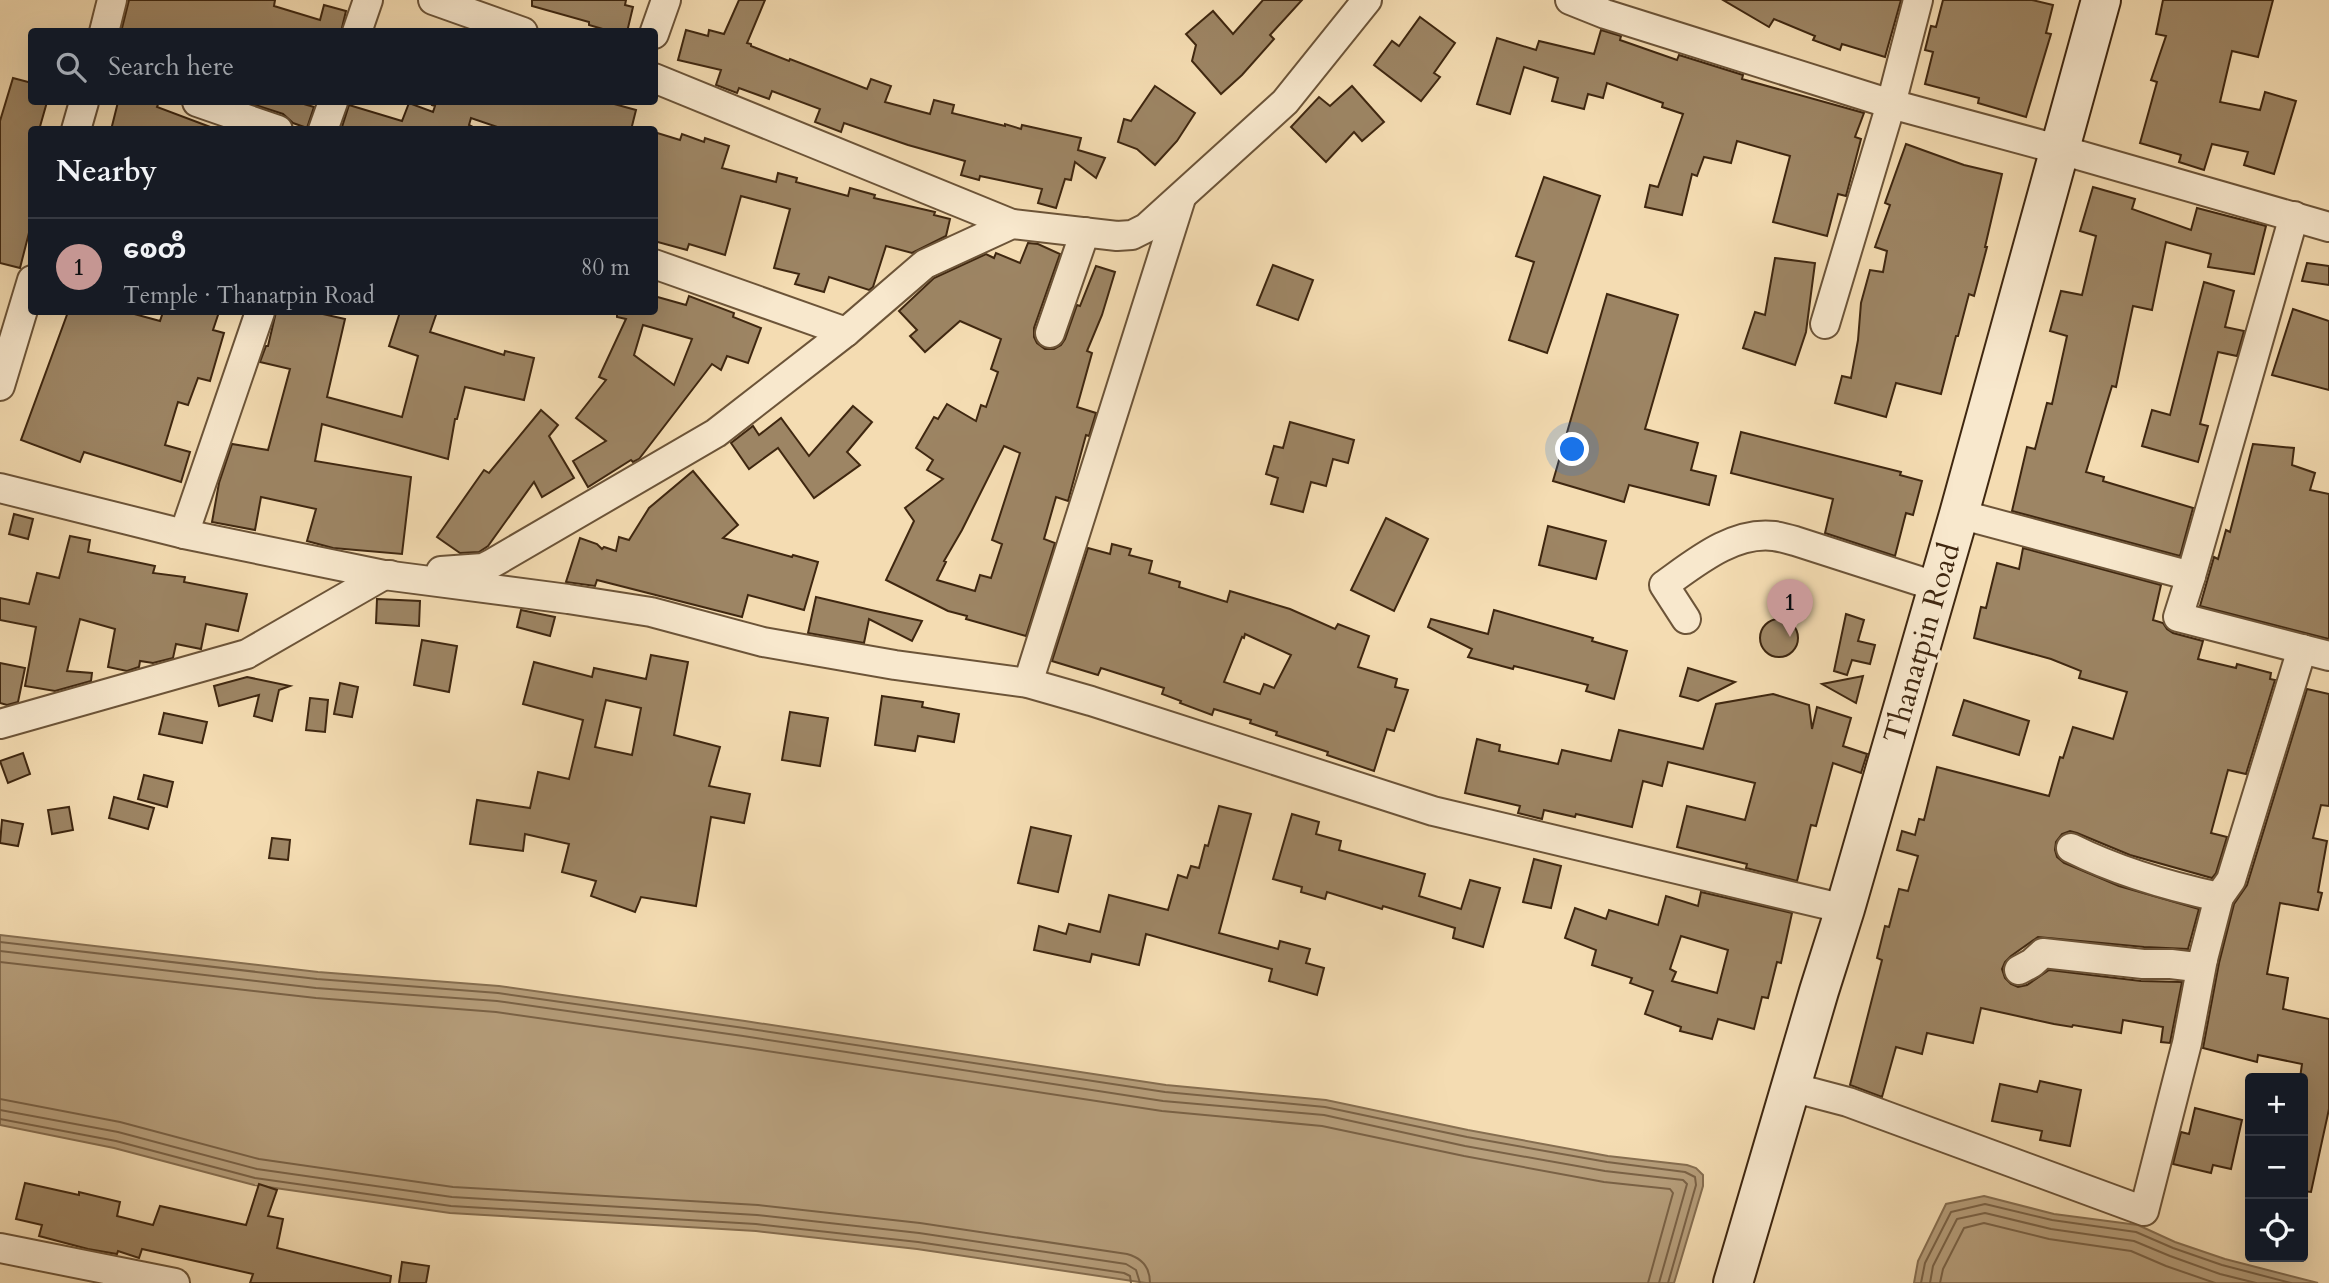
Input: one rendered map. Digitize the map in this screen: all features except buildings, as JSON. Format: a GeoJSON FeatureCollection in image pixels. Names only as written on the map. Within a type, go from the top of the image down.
{"type":"FeatureCollection","features":[{"type":"Feature","properties":{"kind":"main road","name":"Thanatpin Road"},"geometry":{"type":"LineString","coordinates":[[1733,1283],[1819,990],[1846,909],[1959,514],[2101,0]]}},
{"type":"Feature","properties":{"kind":"street"},"geometry":{"type":"LineString","coordinates":[[104,28],[112,0]]}},
{"type":"Feature","properties":{"kind":"street"},"geometry":{"type":"LineString","coordinates":[[358,28],[368,0]]}},
{"type":"Feature","properties":{"kind":"street"},"geometry":{"type":"LineString","coordinates":[[433,0],[512,28]]}},
{"type":"Feature","properties":{"kind":"street"},"geometry":{"type":"LineString","coordinates":[[656,28],[666,0]]}},
{"type":"Feature","properties":{"kind":"street"},"geometry":{"type":"LineString","coordinates":[[658,80],[1012,224],[1117,236],[1132,235],[1146,228],[1285,102],[1367,0]]}},
{"type":"Feature","properties":{"kind":"street"},"geometry":{"type":"LineString","coordinates":[[1570,0],[1605,14],[1891,104],[2329,227]]}},
{"type":"Feature","properties":{"kind":"street"},"geometry":{"type":"LineString","coordinates":[[1825,324],[1891,104],[1918,0]]}},
{"type":"Feature","properties":{"kind":"street"},"geometry":{"type":"LineString","coordinates":[[77,126],[83,105]]}},
{"type":"Feature","properties":{"kind":"street"},"geometry":{"type":"LineString","coordinates":[[206,105],[266,126]]}},
{"type":"Feature","properties":{"kind":"street"},"geometry":{"type":"LineString","coordinates":[[324,126],[332,105]]}},
{"type":"Feature","properties":{"kind":"street"},"geometry":{"type":"LineString","coordinates":[[1028,683],[1181,196]]}},
{"type":"Feature","properties":{"kind":"street"},"geometry":{"type":"LineString","coordinates":[[2294,216],[2178,617],[2329,656]]}},
{"type":"Feature","properties":{"kind":"street"},"geometry":{"type":"LineString","coordinates":[[0,724],[247,654],[384,575],[483,568],[716,433],[846,332],[925,264],[1012,224]]}},
{"type":"Feature","properties":{"kind":"street"},"geometry":{"type":"LineString","coordinates":[[1050,333],[1086,232]]}},
{"type":"Feature","properties":{"kind":"street"},"geometry":{"type":"LineString","coordinates":[[658,265],[846,332]]}},
{"type":"Feature","properties":{"kind":"street"},"geometry":{"type":"LineString","coordinates":[[0,386],[28,293]]}},
{"type":"Feature","properties":{"kind":"street"},"geometry":{"type":"LineString","coordinates":[[184,534],[259,315]]}},
{"type":"Feature","properties":{"kind":"street"},"geometry":{"type":"LineString","coordinates":[[0,488],[184,534],[384,575],[651,612],[763,642],[895,666],[1028,683],[1433,811],[1846,909]]}},
{"type":"Feature","properties":{"kind":"street"},"geometry":{"type":"LineString","coordinates":[[1959,514],[2191,576]]}},
{"type":"Feature","properties":{"kind":"street"},"geometry":{"type":"LineString","coordinates":[[1686,619],[1664,585],[1704,556],[1752,536],[1774,536],[1796,541],[1938,587]]}},
{"type":"Feature","properties":{"kind":"street"},"geometry":{"type":"LineString","coordinates":[[1791,1087],[1848,1102],[2144,1211],[2187,1043],[2203,959],[2219,897],[2231,880],[2302,649]]}},
{"type":"Feature","properties":{"kind":"street"},"geometry":{"type":"LineString","coordinates":[[2071,848],[2150,879],[2219,897]]}},
{"type":"Feature","properties":{"kind":"street"},"geometry":{"type":"LineString","coordinates":[[2019,970],[2032,964],[2043,953],[2196,967],[2203,959]]}},
{"type":"Feature","properties":{"kind":"street"},"geometry":{"type":"LineString","coordinates":[[0,1248],[175,1283]]}},
{"type":"Feature","properties":{"kind":"water"},"geometry":{"type":"Polygon","coordinates":[[[0,935],[318,972],[499,986],[1166,1085],[1326,1100],[1608,1156],[1687,1165],[1696,1168],[1703,1175],[1703,1186],[1674,1283],[1146,1283],[917,1249],[756,1231],[450,1213],[254,1185],[114,1148],[0,1125],[0,935]]]}},
{"type":"Feature","properties":{"kind":"water"},"geometry":{"type":"Polygon","coordinates":[[[1984,1196],[2054,1214],[2138,1225],[2175,1242],[2225,1259],[2318,1283],[1914,1283],[1918,1261],[1946,1204],[1984,1196]]]}},
{"type":"Feature","properties":{"kind":"place","name":"စေတီ"},"geometry":{"type":"Point","coordinates":[1790,637]}}]}
